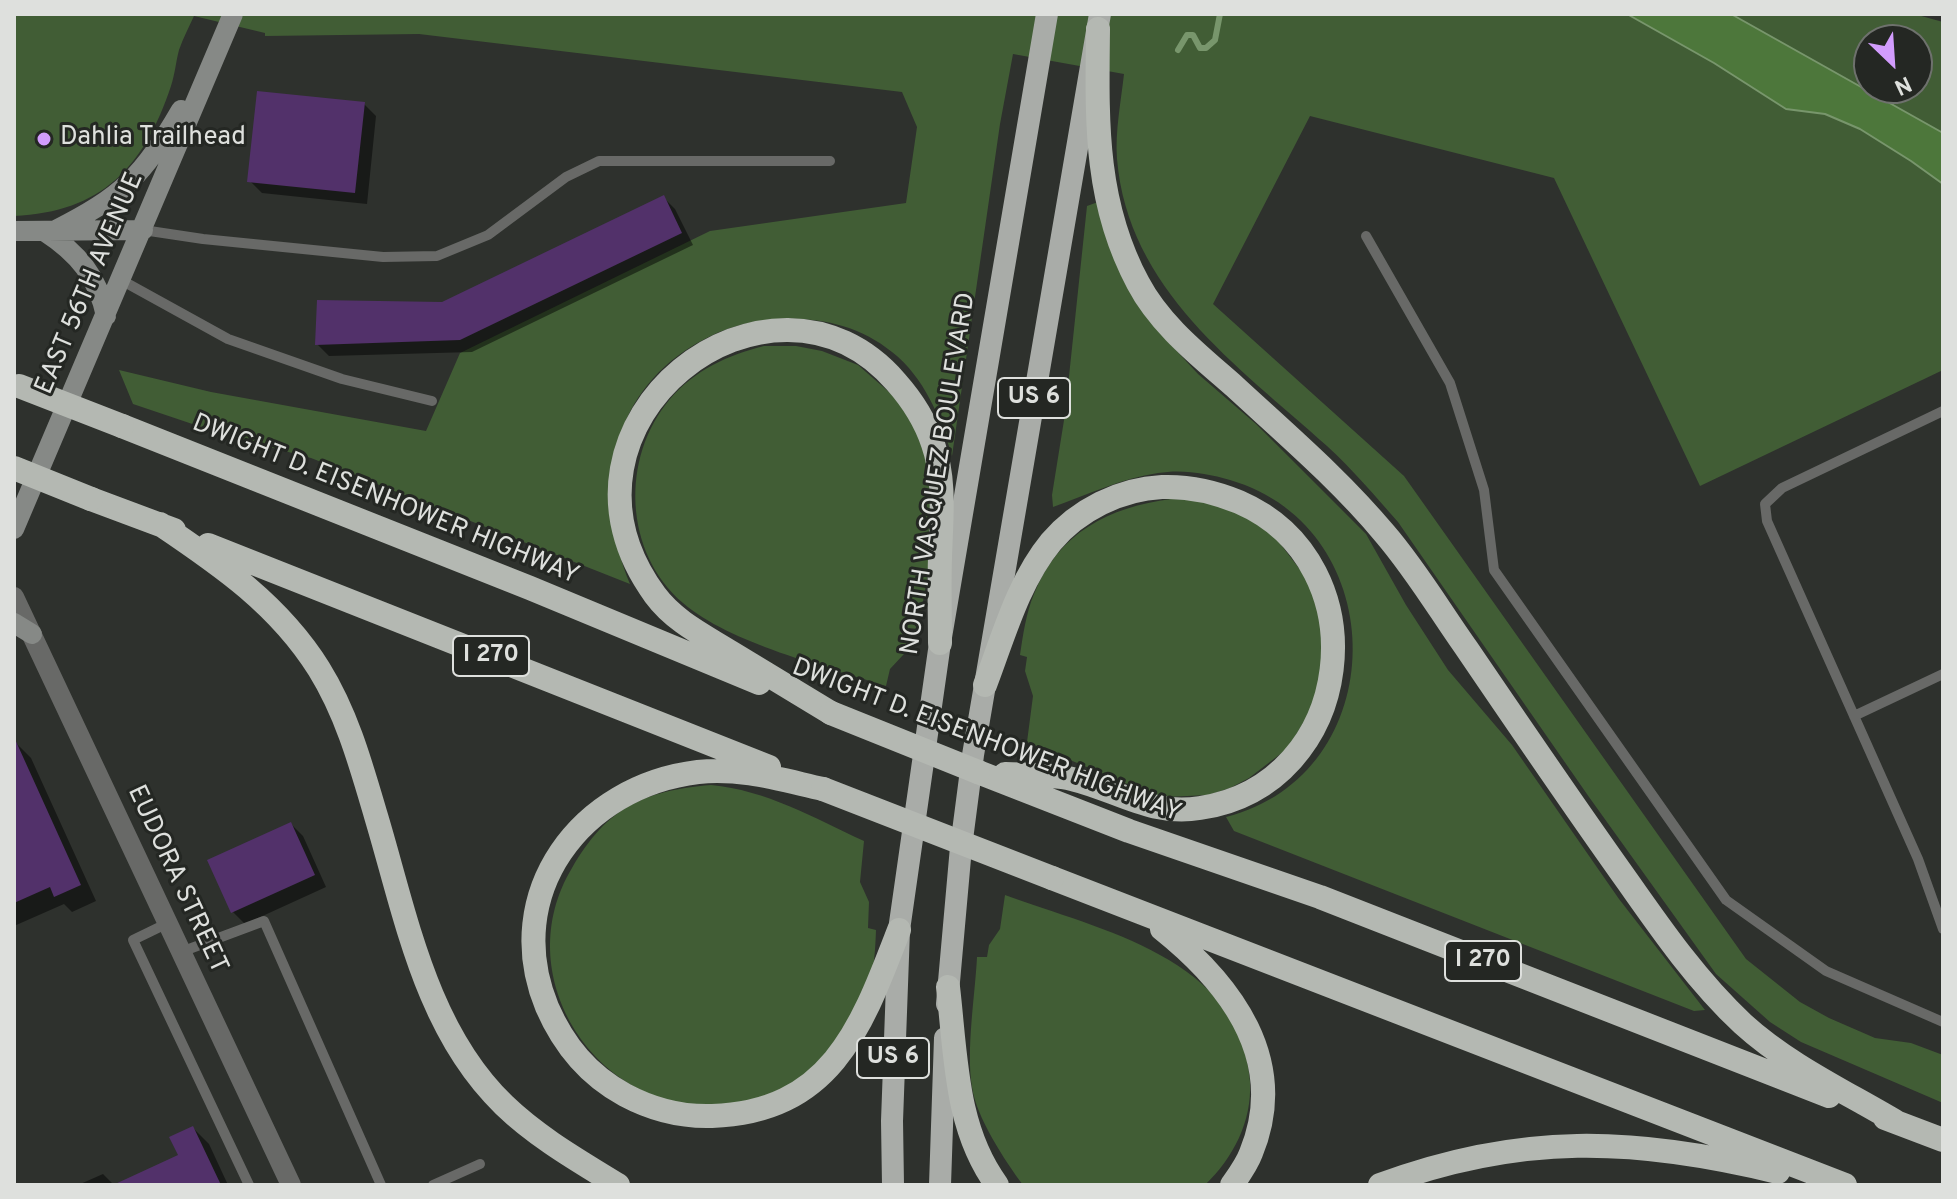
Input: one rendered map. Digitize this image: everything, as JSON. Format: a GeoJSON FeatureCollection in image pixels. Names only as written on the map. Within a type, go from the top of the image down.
{"type":"FeatureCollection","features":[{"type":"Feature","properties":{"kind":"highway","name":"NORTH VASQUEZ BOULEVARD"},"geometry":{"type":"LineString","coordinates":[[893,1185],[892,1121],[899,930],[940,643],[1047,14]]}},
{"type":"Feature","properties":{"kind":"highway"},"geometry":{"type":"LineString","coordinates":[[1099,21],[1091,102],[1100,164],[1108,205],[1137,283],[1150,302],[1193,349],[1318,464],[1386,535],[1627,882],[1696,975],[1761,1039],[1898,1123]]}},
{"type":"Feature","properties":{"kind":"highway","name":"US 6"},"geometry":{"type":"LineString","coordinates":[[940,1185],[948,987],[961,847],[985,685],[1091,102]]}},
{"type":"Feature","properties":{"kind":"highway"},"geometry":{"type":"LineString","coordinates":[[831,713],[680,621],[656,596],[636,563],[622,511],[622,472],[628,440],[647,404],[660,388],[701,355],[746,336],[768,332],[819,334],[844,343],[870,358],[886,370],[907,395],[927,429],[941,479],[940,643]]}},
{"type":"Feature","properties":{"kind":"highway","name":"DWIGHT D. EISENHOWER HIGHWAY"},"geometry":{"type":"LineString","coordinates":[[16,385],[545,593],[978,772],[1129,831],[1320,897],[1943,1140]]}},
{"type":"Feature","properties":{"kind":"highway","name":"I 270"},"geometry":{"type":"LineString","coordinates":[[14,468],[1144,916],[1845,1185]]}},
{"type":"Feature","properties":{"kind":"highway"},"geometry":{"type":"LineString","coordinates":[[978,772],[1070,779],[1167,811],[1221,804],[1258,788],[1299,753],[1327,699],[1334,661],[1325,598],[1311,565],[1291,537],[1275,523],[1225,496],[1187,488],[1148,488],[1110,498],[1089,510],[1044,551],[1023,591],[985,685]]}},
{"type":"Feature","properties":{"kind":"highway"},"geometry":{"type":"LineString","coordinates":[[160,524],[230,572],[270,607],[303,646],[330,689],[360,761],[420,965],[442,1019],[469,1065],[504,1105],[526,1124],[618,1185]]}},
{"type":"Feature","properties":{"kind":"highway"},"geometry":{"type":"LineString","coordinates":[[823,789],[748,773],[700,772],[645,785],[622,795],[591,816],[569,840],[549,872],[536,909],[533,947],[536,975],[555,1025],[573,1052],[595,1076],[643,1104],[675,1114],[696,1116],[748,1112],[788,1097],[815,1079],[843,1051],[870,1005],[899,930]]}},
{"type":"Feature","properties":{"kind":"highway"},"geometry":{"type":"LineString","coordinates":[[1144,916],[1211,974],[1251,1034],[1262,1066],[1264,1100],[1260,1129],[1250,1156],[1232,1185]]}},
{"type":"Feature","properties":{"kind":"highway"},"geometry":{"type":"LineString","coordinates":[[948,987],[963,1110],[971,1140],[997,1185]]}},
{"type":"Feature","properties":{"kind":"highway"},"geometry":{"type":"LineString","coordinates":[[1380,1185],[1422,1169],[1470,1158],[1565,1145],[1658,1149],[1829,1185]]}},
{"type":"Feature","properties":{"kind":"main road","name":"EAST 56TH AVENUE"},"geometry":{"type":"LineString","coordinates":[[14,529],[233,14]]}},
{"type":"Feature","properties":{"kind":"main road"},"geometry":{"type":"LineString","coordinates":[[49,231],[113,198],[149,163],[221,40]]}},
{"type":"Feature","properties":{"kind":"main road"},"geometry":{"type":"LineString","coordinates":[[14,231],[143,230]]}},
{"type":"Feature","properties":{"kind":"main road"},"geometry":{"type":"LineString","coordinates":[[49,231],[90,272],[106,316]]}},
{"type":"Feature","properties":{"kind":"main road"},"geometry":{"type":"LineString","coordinates":[[14,623],[32,634]]}},
{"type":"Feature","properties":{"kind":"street","name":"EUDORA STREET"},"geometry":{"type":"LineString","coordinates":[[14,597],[168,923],[285,1183]]}},
{"type":"Feature","properties":{"kind":"lane"},"geometry":{"type":"LineString","coordinates":[[143,230],[383,257],[437,256],[488,235],[566,177],[599,161],[830,161]]}},
{"type":"Feature","properties":{"kind":"lane"},"geometry":{"type":"LineString","coordinates":[[1366,236],[1450,383],[1484,490],[1494,570],[1726,900],[1826,971],[1943,1022]]}},
{"type":"Feature","properties":{"kind":"lane"},"geometry":{"type":"LineString","coordinates":[[121,280],[228,339],[342,379],[432,401]]}},
{"type":"Feature","properties":{"kind":"lane"},"geometry":{"type":"LineString","coordinates":[[1943,411],[1782,488],[1765,504],[1767,521],[1918,859],[1943,929]]}},
{"type":"Feature","properties":{"kind":"lane"},"geometry":{"type":"LineString","coordinates":[[1854,716],[1943,674]]}},
{"type":"Feature","properties":{"kind":"lane"},"geometry":{"type":"LineString","coordinates":[[181,952],[264,921],[381,1185]]}},
{"type":"Feature","properties":{"kind":"lane"},"geometry":{"type":"LineString","coordinates":[[168,923],[133,940],[249,1185]]}},
{"type":"Feature","properties":{"kind":"lane"},"geometry":{"type":"LineString","coordinates":[[433,1185],[480,1164]]}},
{"type":"Feature","properties":{"kind":"shaded area"},"geometry":{"type":"Polygon","coordinates":[[[17,14],[1627,14],[1714,63],[1786,109],[1825,114],[1860,129],[1943,184],[1943,370],[1700,486],[1554,178],[1310,116],[1213,304],[1404,476],[1746,959],[1800,1002],[1829,1018],[1875,1038],[1911,1043],[1943,1055],[1943,1103],[1801,1042],[1770,1022],[1716,974],[1398,522],[1337,455],[1224,354],[1192,321],[1165,286],[1142,248],[1125,206],[1117,159],[1124,74],[1013,54],[952,456],[937,413],[913,373],[892,352],[866,335],[823,321],[793,319],[753,322],[719,332],[686,350],[659,372],[638,398],[624,426],[615,456],[611,487],[619,552],[630,584],[311,458],[228,436],[133,404],[119,370],[211,392],[426,431],[460,353],[710,231],[906,203],[917,127],[902,92],[419,34],[265,36],[265,33],[194,16],[179,50],[160,115],[133,162],[115,180],[72,205],[45,213],[14,216],[14,15],[17,14]]]}},
{"type":"Feature","properties":{"kind":"shaded area"},"geometry":{"type":"Polygon","coordinates":[[[1627,14],[1731,14],[1853,82],[1853,104],[1891,104],[1943,133],[1943,184],[1860,129],[1825,114],[1786,109],[1714,63],[1627,14]]]}},
{"type":"Feature","properties":{"kind":"shaded area"},"geometry":{"type":"Polygon","coordinates":[[[1731,14],[1914,14],[1943,22],[1943,133],[1891,104],[1933,104],[1933,24],[1853,24],[1853,82],[1731,14]]]}},
{"type":"Feature","properties":{"kind":"shaded area"},"geometry":{"type":"Polygon","coordinates":[[[1098,202],[1161,334],[1198,374],[1256,424],[1366,534],[1406,605],[1448,670],[1512,745],[1619,899],[1705,1010],[1694,1011],[1234,831],[1226,817],[1281,792],[1321,753],[1345,705],[1353,651],[1346,597],[1323,547],[1284,507],[1230,480],[1194,472],[1158,473],[1118,483],[1053,507],[1087,206],[1098,202]]]}},
{"type":"Feature","properties":{"kind":"shaded area"},"geometry":{"type":"Polygon","coordinates":[[[764,346],[796,346],[822,351],[858,365],[905,406],[932,457],[935,535],[918,629],[909,628],[904,654],[890,669],[886,686],[780,652],[726,630],[683,603],[663,582],[649,558],[640,532],[636,504],[637,476],[643,449],[654,423],[670,399],[701,372],[725,359],[764,346]]]}},
{"type":"Feature","properties":{"kind":"shaded area"},"geometry":{"type":"Polygon","coordinates":[[[1171,499],[1221,506],[1249,518],[1272,533],[1311,584],[1325,634],[1317,700],[1288,748],[1249,778],[1208,795],[1166,797],[1149,793],[1027,742],[1033,696],[1025,671],[1027,657],[1020,655],[1029,609],[1044,573],[1072,539],[1088,527],[1127,509],[1171,499]]]}},
{"type":"Feature","properties":{"kind":"shaded area"},"geometry":{"type":"Polygon","coordinates":[[[711,785],[770,799],[864,841],[860,882],[869,902],[868,928],[876,930],[872,972],[864,1002],[853,1021],[812,1069],[790,1085],[756,1099],[698,1106],[654,1096],[614,1073],[583,1042],[561,1003],[551,959],[554,913],[572,868],[599,831],[613,817],[646,798],[711,785]]]}},
{"type":"Feature","properties":{"kind":"shaded area"},"geometry":{"type":"Polygon","coordinates":[[[1005,895],[1122,937],[1160,955],[1194,978],[1222,1005],[1241,1040],[1250,1097],[1239,1138],[1224,1163],[1205,1185],[1023,1185],[1016,1175],[979,1112],[970,1072],[977,957],[987,957],[989,945],[1000,929],[1005,895]]]}},
{"type":"Feature","properties":{"kind":"building"},"geometry":{"type":"Polygon","coordinates":[[[257,91],[365,102],[355,193],[247,182],[257,91]]]}},
{"type":"Feature","properties":{"kind":"building"},"geometry":{"type":"Polygon","coordinates":[[[664,195],[682,233],[460,340],[315,345],[317,300],[442,302],[664,195]]]}},
{"type":"Feature","properties":{"kind":"building"},"geometry":{"type":"Polygon","coordinates":[[[14,737],[81,885],[54,897],[50,887],[14,903],[14,737]]]}},
{"type":"Feature","properties":{"kind":"building"},"geometry":{"type":"Polygon","coordinates":[[[291,822],[315,875],[231,913],[207,860],[291,822]]]}},
{"type":"Feature","properties":{"kind":"building"},"geometry":{"type":"Polygon","coordinates":[[[193,1126],[221,1185],[113,1185],[178,1155],[169,1137],[193,1126]]]}},
{"type":"Feature","properties":{"kind":"waterway"},"geometry":{"type":"LineString","coordinates":[[1178,50],[1187,35],[1193,35],[1200,48],[1206,48],[1215,40],[1220,14]]}},
{"type":"Feature","properties":{"kind":"place","name":"Dahlia Trailhead"},"geometry":{"type":"Point","coordinates":[44,139]}}]}
